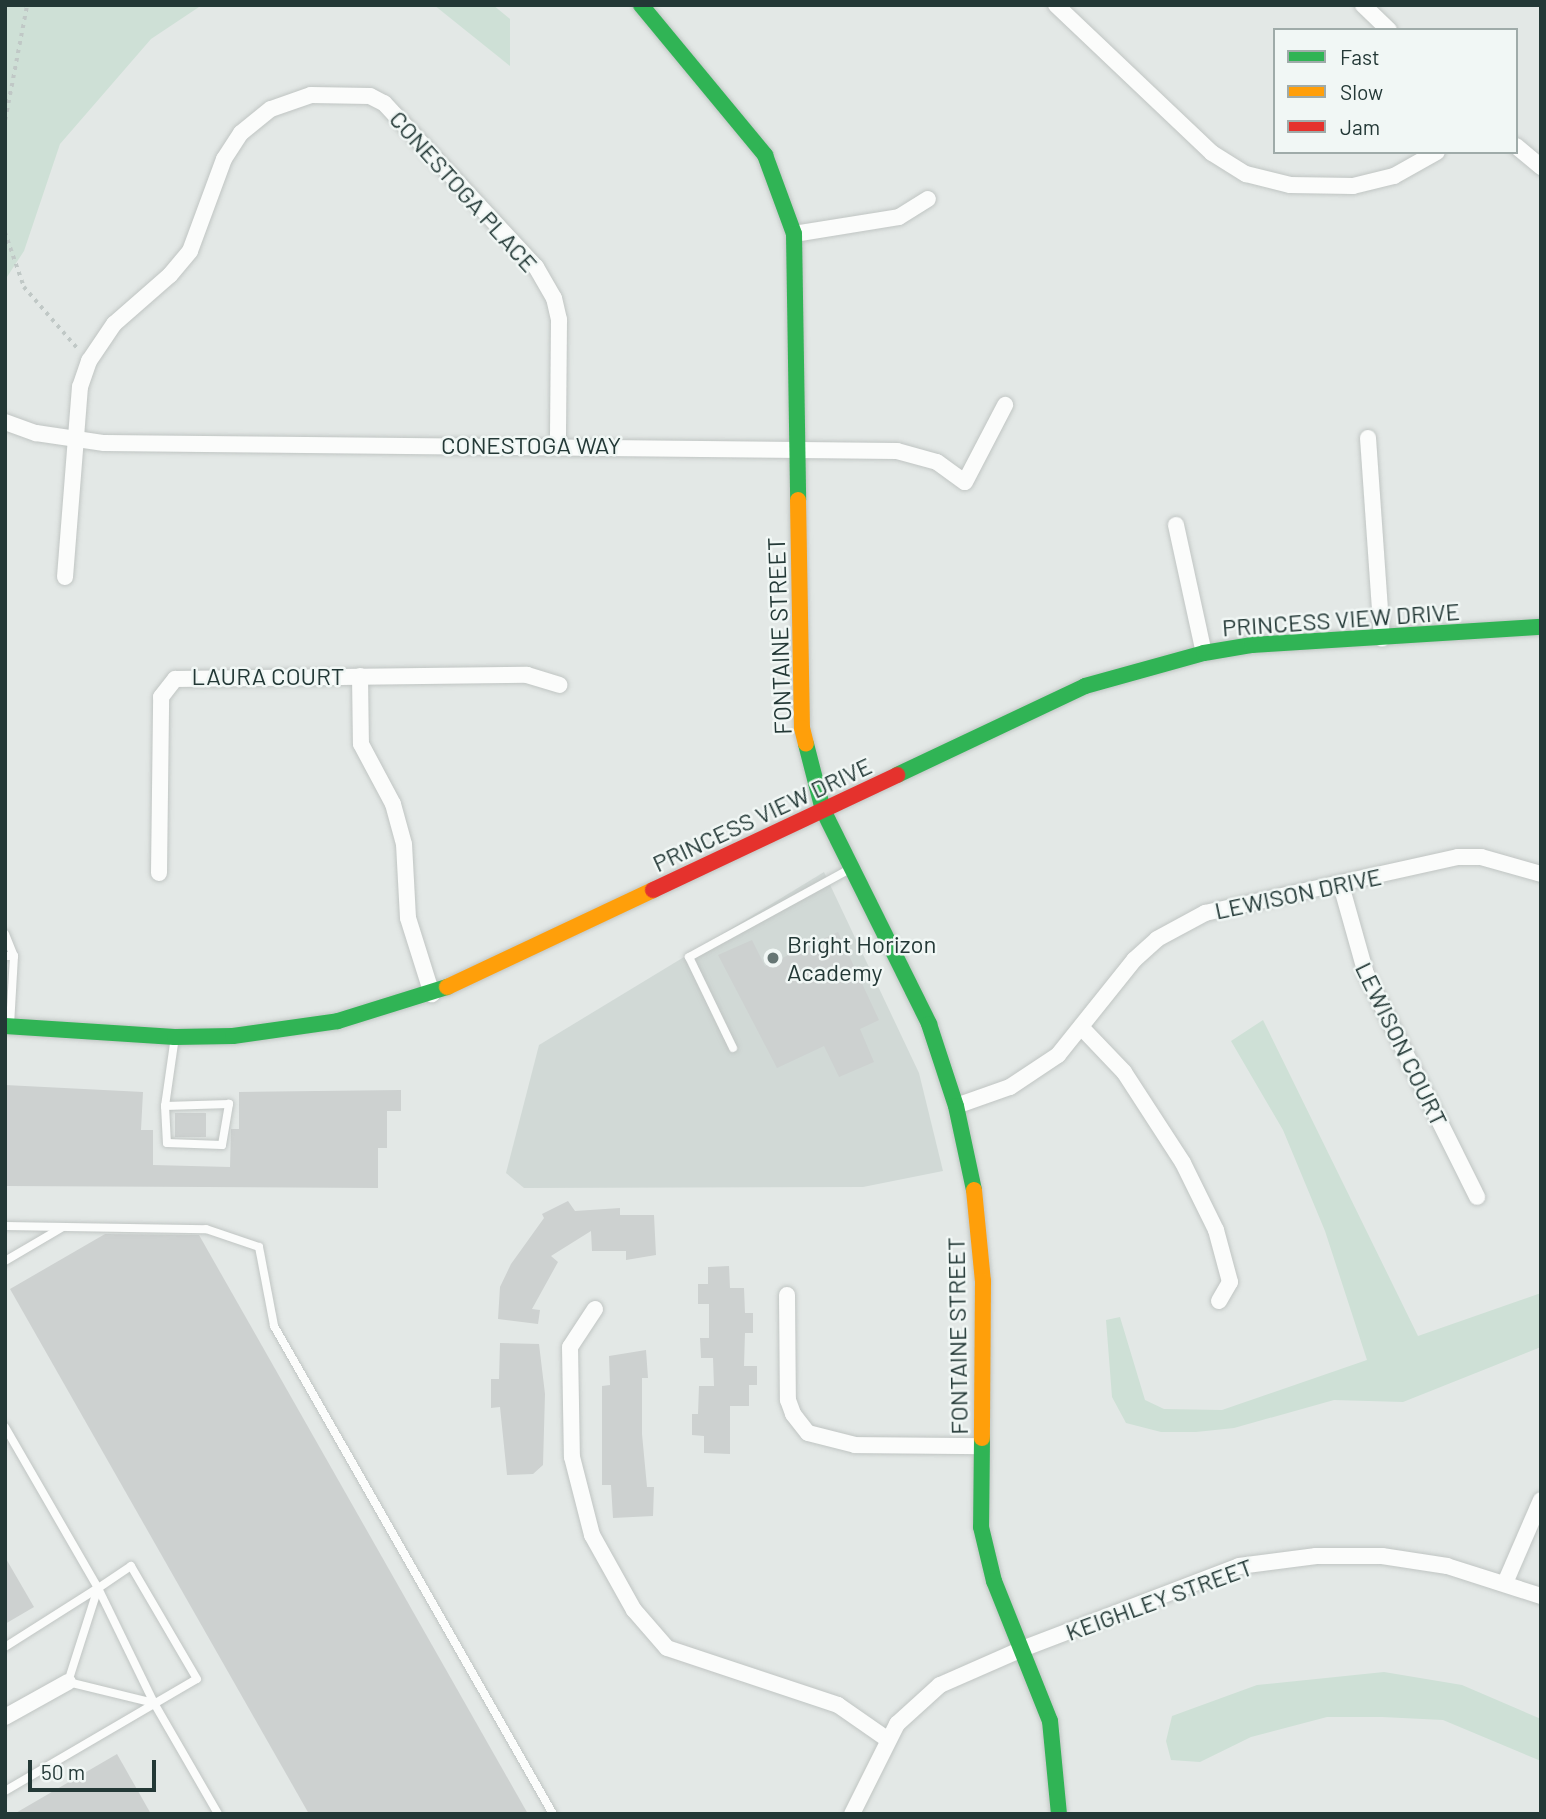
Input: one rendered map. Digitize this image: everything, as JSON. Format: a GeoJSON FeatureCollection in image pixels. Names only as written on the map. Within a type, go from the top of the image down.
{"type":"FeatureCollection","features":[{"type":"Feature","properties":{"kind":"street","name":"FONTAINE STREET"},"geometry":{"type":"LineString","coordinates":[[641,5],[765,155],[794,234],[802,729],[823,810],[929,1024],[957,1106],[973,1182],[983,1281],[981,1527],[994,1581],[1054,1737],[1059,1814]]}},
{"type":"Feature","properties":{"kind":"street"},"geometry":{"type":"LineString","coordinates":[[1056,5],[1212,153],[1246,174],[1290,186],[1353,186],[1403,172],[1434,154]]}},
{"type":"Feature","properties":{"kind":"street"},"geometry":{"type":"LineString","coordinates":[[1363,5],[1387,28]]}},
{"type":"Feature","properties":{"kind":"street","name":"CONESTOGA PLACE"},"geometry":{"type":"LineString","coordinates":[[89,361],[114,324],[170,275],[190,251],[224,159],[241,133],[271,109],[311,95],[370,96],[384,103],[536,267],[554,298],[559,320],[558,444]]}},
{"type":"Feature","properties":{"kind":"street"},"geometry":{"type":"LineString","coordinates":[[1518,148],[1541,167]]}},
{"type":"Feature","properties":{"kind":"street"},"geometry":{"type":"LineString","coordinates":[[794,234],[899,217],[928,199]]}},
{"type":"Feature","properties":{"kind":"street"},"geometry":{"type":"LineString","coordinates":[[65,577],[80,387],[89,361]]}},
{"type":"Feature","properties":{"kind":"street","name":"CONESTOGA WAY"},"geometry":{"type":"LineString","coordinates":[[5,422],[36,433],[104,443],[558,444],[897,451],[937,462],[965,482],[1005,405]]}},
{"type":"Feature","properties":{"kind":"street"},"geometry":{"type":"LineString","coordinates":[[1368,439],[1382,639]]}},
{"type":"Feature","properties":{"kind":"street"},"geometry":{"type":"LineString","coordinates":[[1176,525],[1204,653]]}},
{"type":"Feature","properties":{"kind":"street","name":"PRINCESS VIEW DRIVE"},"geometry":{"type":"LineString","coordinates":[[8,1026],[174,1037],[233,1036],[338,1021],[432,994],[1085,686],[1204,653],[1252,645],[1541,627]]}},
{"type":"Feature","properties":{"kind":"street","name":"LAURA COURT"},"geometry":{"type":"LineString","coordinates":[[159,873],[161,697],[169,683],[190,675],[527,675],[560,685]]}},
{"type":"Feature","properties":{"kind":"street"},"geometry":{"type":"LineString","coordinates":[[360,676],[361,744],[393,804],[404,844],[408,918],[432,994]]}},
{"type":"Feature","properties":{"kind":"street","name":"LEWISON DRIVE"},"geometry":{"type":"LineString","coordinates":[[957,1106],[1010,1087],[1058,1055],[1134,960],[1157,939],[1205,913],[1458,857],[1481,857],[1541,874]]}},
{"type":"Feature","properties":{"kind":"street","name":"LEWISON COURT"},"geometry":{"type":"LineString","coordinates":[[1340,885],[1366,974],[1477,1198]]}},
{"type":"Feature","properties":{"kind":"street"},"geometry":{"type":"LineString","coordinates":[[1082,1028],[1124,1072],[1183,1164],[1216,1230],[1230,1282],[1219,1301]]}},
{"type":"Feature","properties":{"kind":"street"},"geometry":{"type":"LineString","coordinates":[[787,1295],[788,1400],[793,1414],[808,1433],[855,1444],[981,1446]]}},
{"type":"Feature","properties":{"kind":"street"},"geometry":{"type":"LineString","coordinates":[[595,1309],[570,1347],[572,1457],[579,1496],[604,1561],[634,1610],[667,1648],[838,1705],[887,1739]]}},
{"type":"Feature","properties":{"kind":"street"},"geometry":{"type":"LineString","coordinates":[[1505,1583],[1541,1500]]}},
{"type":"Feature","properties":{"kind":"street","name":"KEIGHLEY STREET"},"geometry":{"type":"LineString","coordinates":[[852,1814],[872,1782],[887,1739],[897,1724],[940,1685],[1022,1648],[1239,1566],[1290,1558],[1393,1558],[1447,1566],[1541,1596]]}},
{"type":"Feature","properties":{"kind":"street"},"geometry":{"type":"LineString","coordinates":[[5,1717],[68,1682]]}},
{"type":"Feature","properties":{"kind":"lane"},"geometry":{"type":"LineString","coordinates":[[733,1048],[689,957],[850,869]]}},
{"type":"Feature","properties":{"kind":"lane"},"geometry":{"type":"LineString","coordinates":[[5,934],[10,956],[8,1026]]}},
{"type":"Feature","properties":{"kind":"lane"},"geometry":{"type":"LineString","coordinates":[[166,1106],[229,1104],[222,1145],[167,1143],[166,1106],[174,1037]]}},
{"type":"Feature","properties":{"kind":"lane"},"geometry":{"type":"LineString","coordinates":[[5,1226],[206,1229],[259,1247],[274,1326],[553,1814]]}},
{"type":"Feature","properties":{"kind":"lane"},"geometry":{"type":"LineString","coordinates":[[5,1261],[63,1227]]}},
{"type":"Feature","properties":{"kind":"lane"},"geometry":{"type":"LineString","coordinates":[[5,1427],[98,1588],[154,1703],[218,1814]]}},
{"type":"Feature","properties":{"kind":"lane"},"geometry":{"type":"LineString","coordinates":[[5,1647],[131,1566],[197,1679],[5,1791]]}},
{"type":"Feature","properties":{"kind":"lane"},"geometry":{"type":"LineString","coordinates":[[98,1588],[68,1682],[154,1703]]}},
{"type":"Feature","properties":{"kind":"path"},"geometry":{"type":"LineString","coordinates":[[5,120],[27,5]]}},
{"type":"Feature","properties":{"kind":"path"},"geometry":{"type":"LineString","coordinates":[[5,232],[24,287],[89,361]]}},
{"type":"Feature","properties":{"kind":"shaded area","name":"Bright Horizon Academy"},"geometry":{"type":"Polygon","coordinates":[[[824,872],[919,1073],[943,1171],[863,1187],[524,1188],[506,1173],[539,1045],[824,872]]]}},
{"type":"Feature","properties":{"kind":"green space"},"geometry":{"type":"Polygon","coordinates":[[[5,5],[202,5],[151,39],[60,144],[24,251],[5,280],[5,5]]]}},
{"type":"Feature","properties":{"kind":"green space"},"geometry":{"type":"Polygon","coordinates":[[[434,5],[493,5],[510,19],[510,66],[434,5]]]}},
{"type":"Feature","properties":{"kind":"green space"},"geometry":{"type":"Polygon","coordinates":[[[1263,1020],[1418,1336],[1541,1293],[1541,1347],[1403,1402],[1334,1400],[1234,1428],[1196,1432],[1161,1432],[1126,1423],[1112,1397],[1106,1320],[1120,1317],[1145,1400],[1164,1409],[1222,1410],[1367,1360],[1325,1231],[1283,1130],[1231,1041],[1263,1020]]]}},
{"type":"Feature","properties":{"kind":"green space"},"geometry":{"type":"Polygon","coordinates":[[[1384,1672],[1462,1685],[1541,1719],[1541,1761],[1443,1720],[1382,1717],[1327,1717],[1251,1737],[1200,1762],[1171,1760],[1166,1741],[1172,1716],[1257,1685],[1384,1672]]]}},
{"type":"Feature","properties":{"kind":"building"},"geometry":{"type":"Polygon","coordinates":[[[838,932],[879,1020],[860,1029],[874,1062],[839,1077],[824,1046],[777,1068],[718,955],[752,940],[765,966],[838,932]]]}},
{"type":"Feature","properties":{"kind":"building"},"geometry":{"type":"Polygon","coordinates":[[[5,1085],[143,1092],[141,1130],[153,1130],[153,1165],[230,1167],[231,1129],[239,1129],[239,1092],[401,1090],[401,1111],[387,1111],[387,1148],[378,1148],[378,1188],[5,1186],[5,1085]]]}},
{"type":"Feature","properties":{"kind":"building"},"geometry":{"type":"Polygon","coordinates":[[[175,1113],[206,1113],[206,1137],[175,1137],[175,1113]]]}},
{"type":"Feature","properties":{"kind":"building"},"geometry":{"type":"Polygon","coordinates":[[[568,1201],[575,1211],[620,1208],[620,1215],[654,1215],[656,1255],[626,1260],[626,1251],[592,1251],[591,1231],[551,1256],[558,1262],[532,1309],[540,1310],[538,1324],[498,1319],[500,1287],[511,1264],[544,1218],[542,1214],[568,1201]]]}},
{"type":"Feature","properties":{"kind":"building"},"geometry":{"type":"Polygon","coordinates":[[[105,1234],[199,1235],[528,1814],[309,1814],[10,1289],[105,1234]]]}},
{"type":"Feature","properties":{"kind":"building"},"geometry":{"type":"Polygon","coordinates":[[[729,1266],[730,1288],[744,1288],[745,1313],[753,1313],[753,1333],[745,1333],[744,1366],[757,1366],[757,1385],[749,1385],[749,1406],[730,1406],[730,1454],[704,1453],[704,1436],[692,1435],[692,1414],[698,1414],[699,1386],[714,1386],[713,1358],[701,1358],[700,1338],[709,1338],[709,1304],[698,1304],[698,1284],[708,1284],[708,1267],[729,1266]]]}},
{"type":"Feature","properties":{"kind":"building"},"geometry":{"type":"Polygon","coordinates":[[[500,1343],[539,1344],[545,1394],[543,1465],[533,1474],[507,1475],[500,1407],[491,1408],[491,1379],[499,1379],[500,1343]]]}},
{"type":"Feature","properties":{"kind":"building"},"geometry":{"type":"Polygon","coordinates":[[[646,1350],[648,1378],[642,1378],[642,1434],[647,1487],[654,1487],[653,1516],[613,1518],[611,1485],[602,1485],[602,1386],[610,1385],[609,1356],[646,1350]]]}},
{"type":"Feature","properties":{"kind":"building"},"geometry":{"type":"Polygon","coordinates":[[[5,1557],[34,1607],[5,1624],[5,1557]]]}},
{"type":"Feature","properties":{"kind":"building"},"geometry":{"type":"Polygon","coordinates":[[[117,1754],[151,1814],[14,1814],[117,1754]]]}},
{"type":"Feature","properties":{"kind":"traffic: fast"},"geometry":{"type":"LineString","coordinates":[[641,5],[765,155],[794,234],[798,500]]}},
{"type":"Feature","properties":{"kind":"traffic: fast"},"geometry":{"type":"LineString","coordinates":[[897,775],[1085,686],[1204,653],[1252,645],[1541,627]]}},
{"type":"Feature","properties":{"kind":"traffic: fast"},"geometry":{"type":"LineString","coordinates":[[806,744],[823,810],[929,1024],[956,1106],[974,1190]]}},
{"type":"Feature","properties":{"kind":"traffic: fast"},"geometry":{"type":"LineString","coordinates":[[5,1026],[175,1037],[233,1036],[338,1021],[447,987]]}},
{"type":"Feature","properties":{"kind":"traffic: fast"},"geometry":{"type":"LineString","coordinates":[[982,1438],[981,1527],[994,1581],[1050,1721],[1059,1814]]}},
{"type":"Feature","properties":{"kind":"traffic: slow"},"geometry":{"type":"LineString","coordinates":[[798,500],[802,728],[806,744]]}},
{"type":"Feature","properties":{"kind":"traffic: slow"},"geometry":{"type":"LineString","coordinates":[[447,987],[653,890]]}},
{"type":"Feature","properties":{"kind":"traffic: slow"},"geometry":{"type":"LineString","coordinates":[[974,1190],[983,1281],[982,1438]]}},
{"type":"Feature","properties":{"kind":"traffic: jam"},"geometry":{"type":"LineString","coordinates":[[653,890],[897,775]]}},
{"type":"Feature","properties":{"kind":"place","name":"Bright Horizon Academy"},"geometry":{"type":"Point","coordinates":[773,958]}}]}
